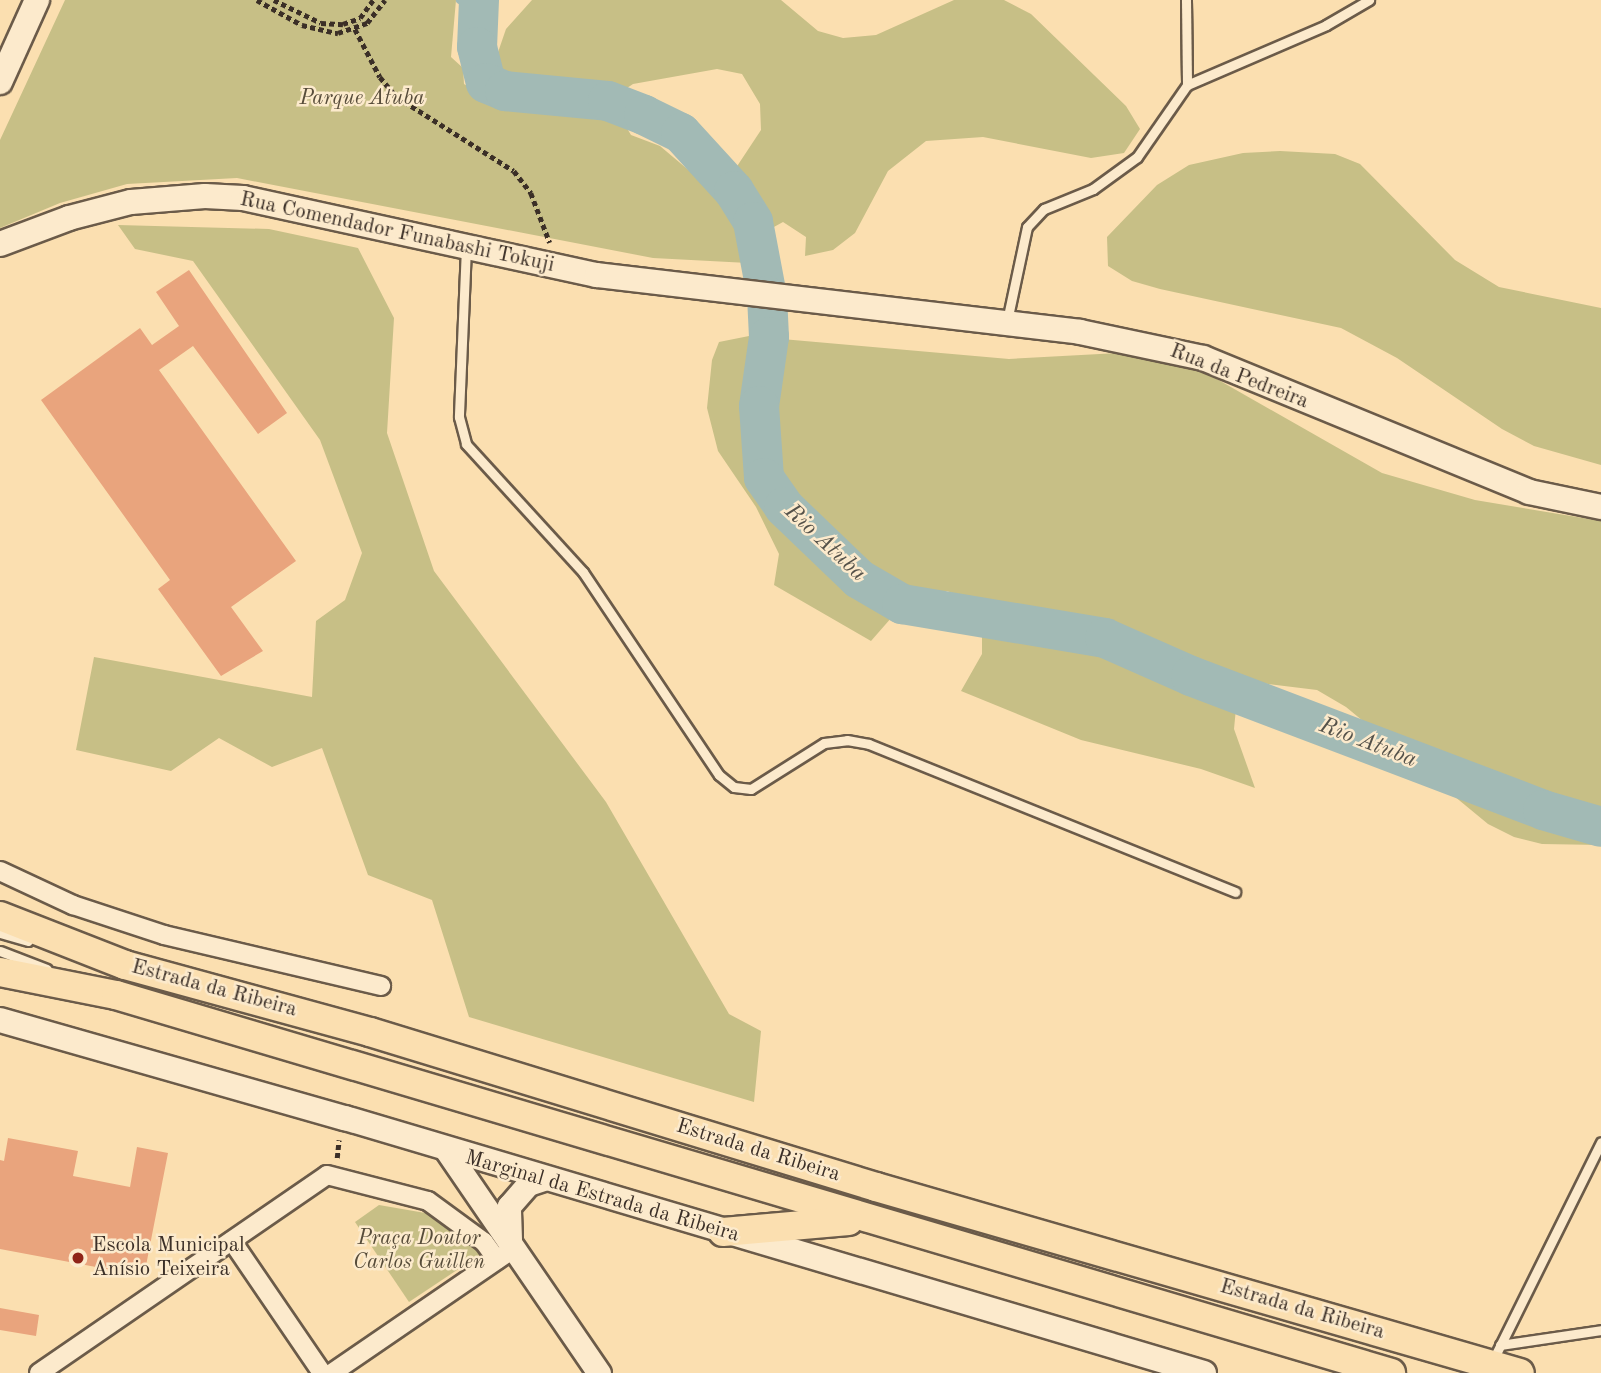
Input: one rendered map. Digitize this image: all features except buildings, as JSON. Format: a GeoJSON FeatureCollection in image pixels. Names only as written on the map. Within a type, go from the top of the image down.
{"type":"FeatureCollection","features":[{"type":"Feature","properties":{"kind":"main road"},"geometry":{"type":"LineString","coordinates":[[0,82],[37,0]]}},
{"type":"Feature","properties":{"kind":"main road","name":"Rua Comendador Funabashi Tokuji"},"geometry":{"type":"LineString","coordinates":[[0,244],[102,208],[205,196],[267,203],[556,268],[715,290],[821,298]]}},
{"type":"Feature","properties":{"kind":"main road","name":"Rua da Pedreira"},"geometry":{"type":"LineString","coordinates":[[821,298],[1007,321],[1142,342],[1203,358],[1529,492],[1601,507]]}},
{"type":"Feature","properties":{"kind":"main road","name":"Estrada da Ribeira"},"geometry":{"type":"LineString","coordinates":[[0,916],[125,965],[370,1032],[876,1187],[1495,1355],[1520,1373]]}},
{"type":"Feature","properties":{"kind":"main road","name":"Estrada da Ribeira"},"geometry":{"type":"LineString","coordinates":[[0,972],[116,995],[865,1220],[1391,1373]]}},
{"type":"Feature","properties":{"kind":"main road","name":"Marginal da Estrada da Ribeira"},"geometry":{"type":"LineString","coordinates":[[0,1020],[345,1118],[447,1151],[1204,1373]]}},
{"type":"Feature","properties":{"kind":"main road"},"geometry":{"type":"LineString","coordinates":[[723,1232],[865,1220]]}},
{"type":"Feature","properties":{"kind":"street"},"geometry":{"type":"LineString","coordinates":[[0,872],[73,905],[164,935],[381,986]]}},
{"type":"Feature","properties":{"kind":"street"},"geometry":{"type":"LineString","coordinates":[[447,1151],[506,1254],[598,1373]]}},
{"type":"Feature","properties":{"kind":"street"},"geometry":{"type":"LineString","coordinates":[[38,1373],[327,1175],[428,1201],[484,1242],[506,1254]]}},
{"type":"Feature","properties":{"kind":"street"},"geometry":{"type":"LineString","coordinates":[[332,1373],[506,1254],[509,1206],[528,1184],[543,1179]]}},
{"type":"Feature","properties":{"kind":"street"},"geometry":{"type":"LineString","coordinates":[[232,1241],[322,1373]]}},
{"type":"Feature","properties":{"kind":"lane"},"geometry":{"type":"LineString","coordinates":[[1186,0],[1187,85]]}},
{"type":"Feature","properties":{"kind":"lane"},"geometry":{"type":"LineString","coordinates":[[1007,321],[1027,227],[1044,209],[1093,190],[1137,157],[1187,85],[1326,25],[1369,0]]}},
{"type":"Feature","properties":{"kind":"lane"},"geometry":{"type":"LineString","coordinates":[[466,246],[459,417],[466,444],[486,471],[583,572],[719,775],[734,787],[751,789],[824,743],[847,740],[869,744],[1235,892]]}},
{"type":"Feature","properties":{"kind":"lane"},"geometry":{"type":"LineString","coordinates":[[0,933],[125,965]]}},
{"type":"Feature","properties":{"kind":"lane"},"geometry":{"type":"LineString","coordinates":[[0,951],[116,995]]}},
{"type":"Feature","properties":{"kind":"lane"},"geometry":{"type":"LineString","coordinates":[[1495,1355],[1601,1142]]}},
{"type":"Feature","properties":{"kind":"lane"},"geometry":{"type":"LineString","coordinates":[[1495,1355],[1601,1329]]}},
{"type":"Feature","properties":{"kind":"path"},"geometry":{"type":"LineString","coordinates":[[257,0],[319,30],[338,33],[367,23],[385,0]]}},
{"type":"Feature","properties":{"kind":"path"},"geometry":{"type":"LineString","coordinates":[[274,0],[321,23],[344,24],[360,18],[373,0]]}},
{"type":"Feature","properties":{"kind":"path"},"geometry":{"type":"LineString","coordinates":[[355,29],[380,77],[397,97],[514,171],[531,193],[556,268]]}},
{"type":"Feature","properties":{"kind":"path"},"geometry":{"type":"LineString","coordinates":[[337,1158],[340,1135]]}},
{"type":"Feature","properties":{"kind":"green space","name":"Parque Atuba"},"geometry":{"type":"Polygon","coordinates":[[[65,0],[456,0],[451,57],[463,68],[464,84],[472,89],[471,76],[495,61],[506,29],[532,0],[781,0],[818,31],[843,38],[876,35],[954,0],[1004,0],[1031,14],[1126,106],[1140,129],[1124,153],[1091,158],[983,137],[926,141],[888,171],[855,233],[833,250],[805,256],[806,237],[783,222],[750,240],[754,255],[748,263],[653,258],[237,178],[127,184],[60,203],[0,228],[0,140],[65,0]],[[717,69],[633,84],[615,96],[607,111],[622,120],[631,135],[660,146],[718,195],[761,130],[760,104],[742,74],[717,69]]]}},
{"type":"Feature","properties":{"kind":"green space"},"geometry":{"type":"Polygon","coordinates":[[[1280,151],[1335,154],[1360,164],[1455,260],[1499,287],[1601,308],[1601,465],[1534,446],[1502,429],[1397,358],[1341,328],[1160,289],[1132,281],[1108,266],[1107,237],[1157,185],[1189,165],[1243,153],[1280,151]]]}},
{"type":"Feature","properties":{"kind":"green space"},"geometry":{"type":"Polygon","coordinates":[[[118,225],[269,229],[358,248],[394,318],[387,433],[434,571],[606,802],[729,1014],[761,1031],[754,1102],[469,1017],[432,900],[368,875],[322,748],[272,767],[219,738],[171,771],[76,750],[94,657],[312,697],[316,621],[345,600],[362,553],[320,440],[193,261],[135,249],[118,225]]]}},
{"type":"Feature","properties":{"kind":"green space"},"geometry":{"type":"Polygon","coordinates":[[[749,336],[1009,359],[1137,352],[1187,362],[1382,473],[1475,500],[1601,521],[1601,845],[1542,844],[1514,837],[1488,824],[1346,707],[1317,690],[1261,683],[1237,698],[1234,729],[1255,788],[1201,769],[1081,740],[961,691],[982,654],[982,634],[963,597],[947,591],[906,601],[871,641],[774,585],[779,554],[756,507],[718,451],[707,408],[712,360],[719,342],[749,336]]]}},
{"type":"Feature","properties":{"kind":"green space","name":"Praça Doutor Carlos Guillen"},"geometry":{"type":"Polygon","coordinates":[[[379,1205],[431,1214],[481,1254],[409,1302],[355,1222],[379,1205]]]}},
{"type":"Feature","properties":{"kind":"waterway"},"geometry":{"type":"LineString","coordinates":[[459,0],[476,10]]}},
{"type":"Feature","properties":{"kind":"waterway","name":"Rio Atuba"},"geometry":{"type":"LineString","coordinates":[[479,0],[477,47],[486,83],[505,91],[608,101],[644,115],[681,133],[734,191],[753,222],[767,296],[769,337],[759,406],[764,478],[784,507],[859,579],[902,604],[1105,638],[1191,676],[1543,810],[1601,827]]}},
{"type":"Feature","properties":{"kind":"place","name":"Escola Municipal Anísio Teixeira"},"geometry":{"type":"Point","coordinates":[78,1258]}}]}
